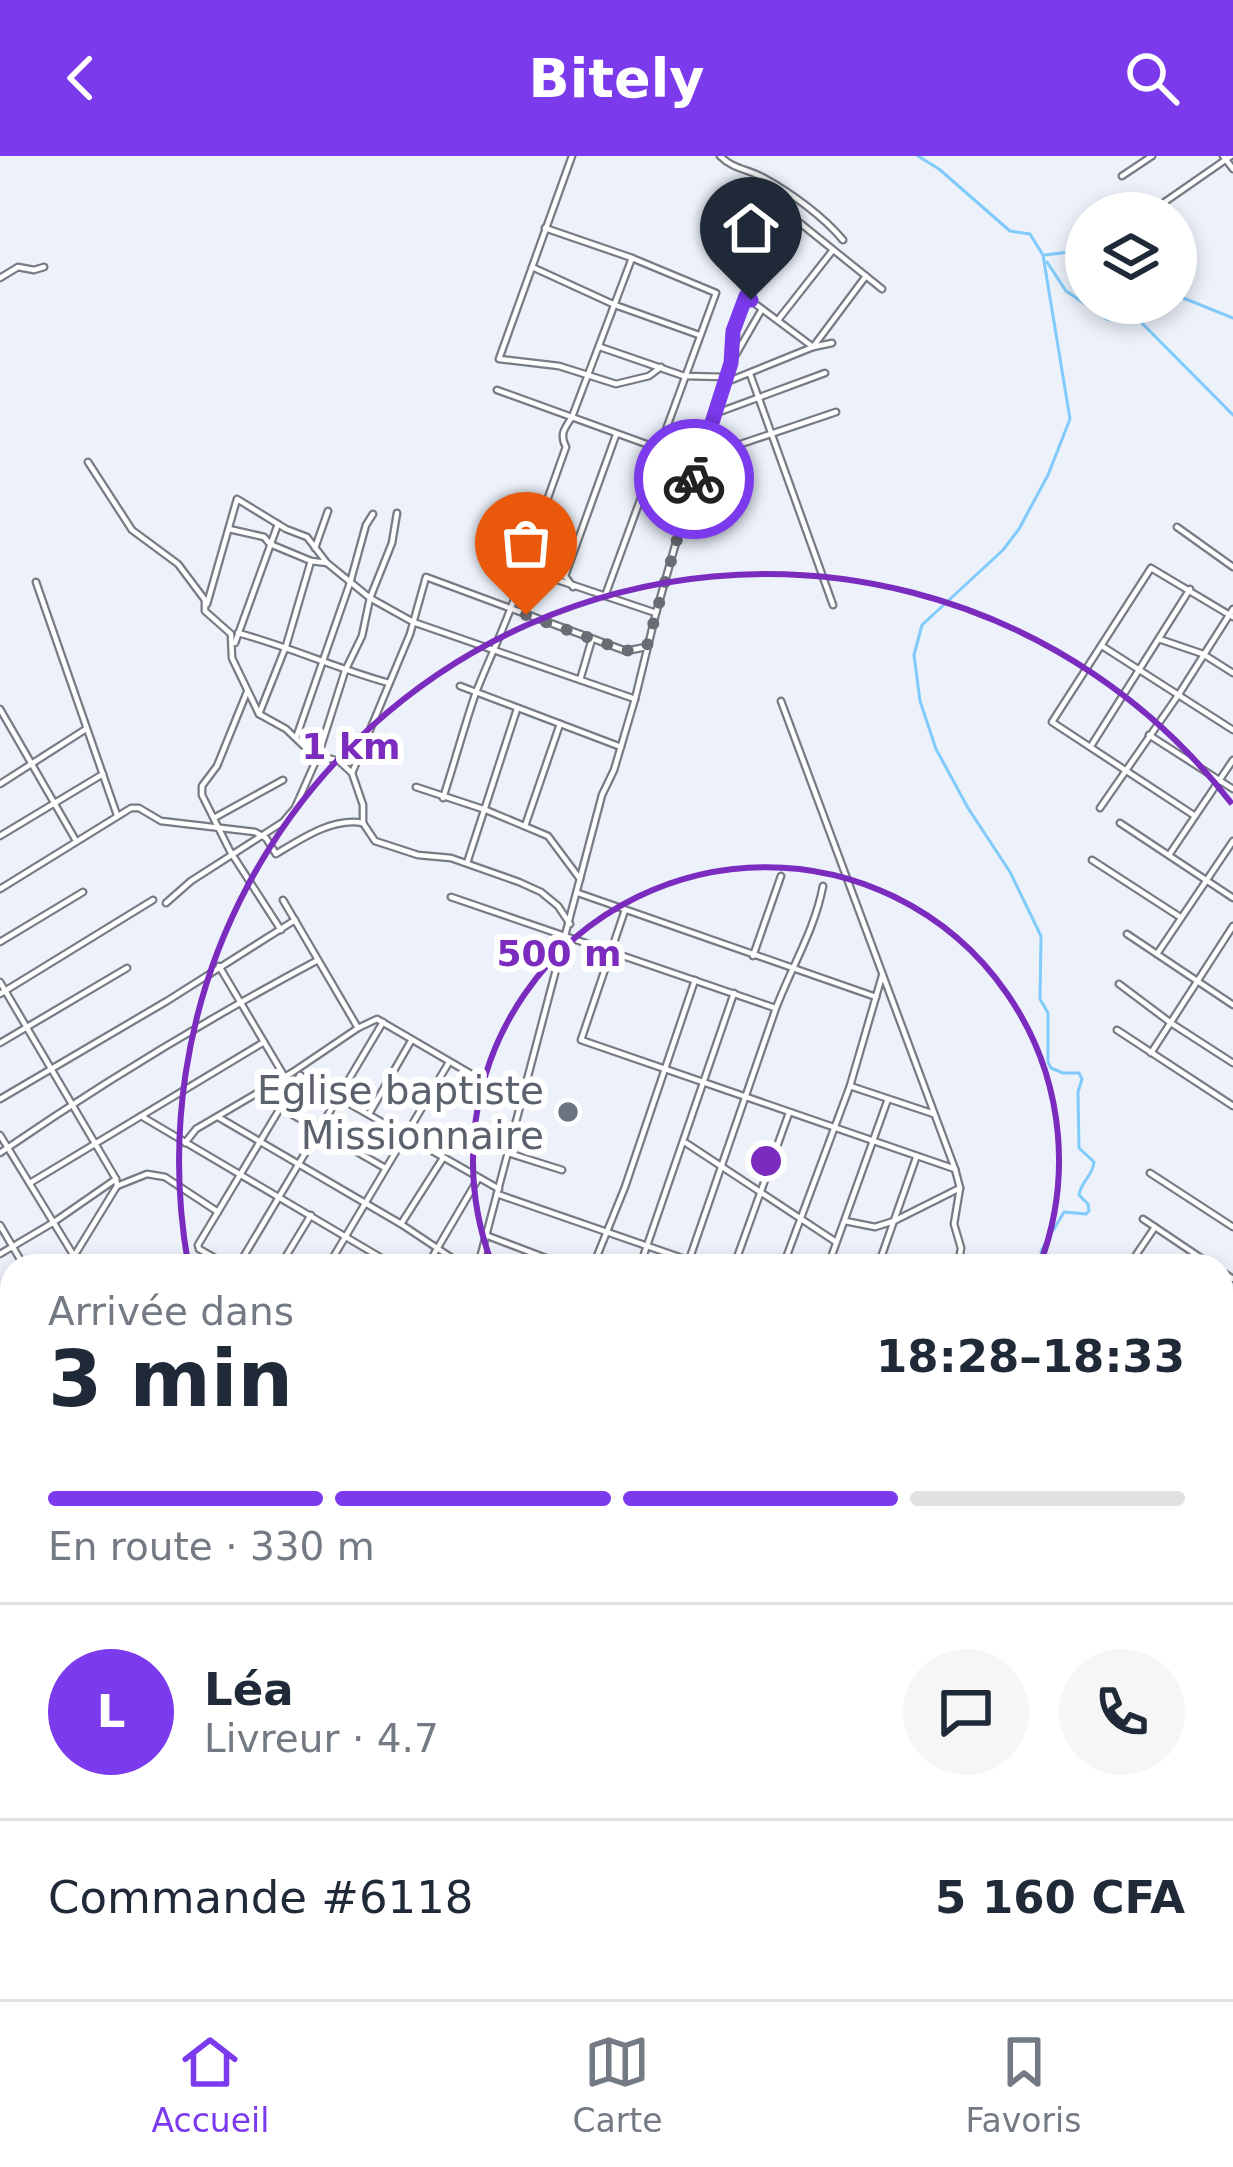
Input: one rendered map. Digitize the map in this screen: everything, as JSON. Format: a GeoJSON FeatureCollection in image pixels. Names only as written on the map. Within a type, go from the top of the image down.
{"type":"FeatureCollection","features":[{"type":"Feature","properties":{"kind":"street"},"geometry":{"type":"LineString","coordinates":[[572,156],[499,359],[559,366],[616,384],[661,368]]}},
{"type":"Feature","properties":{"kind":"street"},"geometry":{"type":"LineString","coordinates":[[720,156],[729,166],[751,172],[789,194],[843,240]]}},
{"type":"Feature","properties":{"kind":"street"},"geometry":{"type":"LineString","coordinates":[[1122,176],[1152,156]]}},
{"type":"Feature","properties":{"kind":"street"},"geometry":{"type":"LineString","coordinates":[[1179,192],[1227,157],[1233,169]]}},
{"type":"Feature","properties":{"kind":"street"},"geometry":{"type":"LineString","coordinates":[[748,298],[772,210],[774,185]]}},
{"type":"Feature","properties":{"kind":"street"},"geometry":{"type":"LineString","coordinates":[[731,363],[733,331],[755,283],[800,223],[882,290]]}},
{"type":"Feature","properties":{"kind":"street"},"geometry":{"type":"LineString","coordinates":[[545,228],[716,293],[605,596]]}},
{"type":"Feature","properties":{"kind":"street"},"geometry":{"type":"LineString","coordinates":[[778,320],[833,250]]}},
{"type":"Feature","properties":{"kind":"street"},"geometry":{"type":"LineString","coordinates":[[443,798],[528,551],[525,538],[539,523],[566,447],[562,431],[572,417],[632,258]]}},
{"type":"Feature","properties":{"kind":"street"},"geometry":{"type":"LineString","coordinates":[[0,278],[18,267],[44,267]]}},
{"type":"Feature","properties":{"kind":"street"},"geometry":{"type":"LineString","coordinates":[[532,267],[615,305],[699,335]]}},
{"type":"Feature","properties":{"kind":"street"},"geometry":{"type":"LineString","coordinates":[[813,347],[866,277]]}},
{"type":"Feature","properties":{"kind":"street"},"geometry":{"type":"LineString","coordinates":[[748,298],[813,347]]}},
{"type":"Feature","properties":{"kind":"street"},"geometry":{"type":"LineString","coordinates":[[482,1254],[602,795],[635,699],[713,414],[731,363],[762,309]]}},
{"type":"Feature","properties":{"kind":"street"},"geometry":{"type":"LineString","coordinates":[[600,346],[684,376],[725,380],[832,343]]}},
{"type":"Feature","properties":{"kind":"street"},"geometry":{"type":"LineString","coordinates":[[713,414],[825,373]]}},
{"type":"Feature","properties":{"kind":"street"},"geometry":{"type":"LineString","coordinates":[[750,374],[833,605]]}},
{"type":"Feature","properties":{"kind":"street"},"geometry":{"type":"LineString","coordinates":[[497,390],[700,460],[836,412]]}},
{"type":"Feature","properties":{"kind":"street"},"geometry":{"type":"LineString","coordinates":[[573,586],[566,576],[617,434]]}},
{"type":"Feature","properties":{"kind":"street"},"geometry":{"type":"LineString","coordinates":[[88,462],[132,530],[178,564],[205,600],[205,611],[231,634],[233,649]]}},
{"type":"Feature","properties":{"kind":"street"},"geometry":{"type":"LineString","coordinates":[[205,611],[237,499],[307,537],[350,583],[412,622],[635,699]]}},
{"type":"Feature","properties":{"kind":"street"},"geometry":{"type":"LineString","coordinates":[[315,548],[328,511]]}},
{"type":"Feature","properties":{"kind":"street"},"geometry":{"type":"LineString","coordinates":[[296,738],[373,514]]}},
{"type":"Feature","properties":{"kind":"street"},"geometry":{"type":"LineString","coordinates":[[166,903],[191,881],[283,822],[295,808],[362,636],[398,514]]}},
{"type":"Feature","properties":{"kind":"street"},"geometry":{"type":"LineString","coordinates":[[278,524],[232,658],[259,714],[286,729],[312,754],[339,761],[352,773],[364,805],[363,824],[375,841],[418,855],[451,858],[541,892],[570,924]]}},
{"type":"Feature","properties":{"kind":"street"},"geometry":{"type":"LineString","coordinates":[[1177,526],[1233,567]]}},
{"type":"Feature","properties":{"kind":"street"},"geometry":{"type":"LineString","coordinates":[[230,529],[264,537],[311,561],[327,563]]}},
{"type":"Feature","properties":{"kind":"street"},"geometry":{"type":"LineString","coordinates":[[259,714],[286,646],[311,561]]}},
{"type":"Feature","properties":{"kind":"street"},"geometry":{"type":"LineString","coordinates":[[522,568],[656,613]]}},
{"type":"Feature","properties":{"kind":"street"},"geometry":{"type":"LineString","coordinates":[[1100,808],[1124,770],[1179,694],[1232,613],[1151,568],[1052,722],[1124,770],[1195,816]]}},
{"type":"Feature","properties":{"kind":"street"},"geometry":{"type":"LineString","coordinates":[[352,773],[426,577],[626,651],[647,646]]}},
{"type":"Feature","properties":{"kind":"street"},"geometry":{"type":"LineString","coordinates":[[36,582],[118,815]]}},
{"type":"Feature","properties":{"kind":"street"},"geometry":{"type":"LineString","coordinates":[[1090,747],[1190,589]]}},
{"type":"Feature","properties":{"kind":"street"},"geometry":{"type":"LineString","coordinates":[[238,633],[389,683]]}},
{"type":"Feature","properties":{"kind":"street"},"geometry":{"type":"LineString","coordinates":[[580,680],[592,638]]}},
{"type":"Feature","properties":{"kind":"street"},"geometry":{"type":"LineString","coordinates":[[1159,639],[1203,654],[1233,674]]}},
{"type":"Feature","properties":{"kind":"street"},"geometry":{"type":"LineString","coordinates":[[1102,646],[1233,730]]}},
{"type":"Feature","properties":{"kind":"street"},"geometry":{"type":"LineString","coordinates":[[460,686],[620,747]]}},
{"type":"Feature","properties":{"kind":"street"},"geometry":{"type":"LineString","coordinates":[[248,691],[217,766],[202,786],[202,795],[232,854],[281,930]]}},
{"type":"Feature","properties":{"kind":"street"},"geometry":{"type":"LineString","coordinates":[[781,701],[956,1169],[960,1187],[954,1225],[960,1254]]}},
{"type":"Feature","properties":{"kind":"street"},"geometry":{"type":"LineString","coordinates":[[467,863],[517,709]]}},
{"type":"Feature","properties":{"kind":"street"},"geometry":{"type":"LineString","coordinates":[[0,710],[76,841]]}},
{"type":"Feature","properties":{"kind":"street"},"geometry":{"type":"LineString","coordinates":[[525,826],[560,724]]}},
{"type":"Feature","properties":{"kind":"street"},"geometry":{"type":"LineString","coordinates":[[0,784],[88,728]]}},
{"type":"Feature","properties":{"kind":"street"},"geometry":{"type":"LineString","coordinates":[[1149,735],[1233,789]]}},
{"type":"Feature","properties":{"kind":"street"},"geometry":{"type":"LineString","coordinates":[[1169,855],[1233,760]]}},
{"type":"Feature","properties":{"kind":"street"},"geometry":{"type":"LineString","coordinates":[[0,836],[104,774]]}},
{"type":"Feature","properties":{"kind":"street"},"geometry":{"type":"LineString","coordinates":[[214,818],[283,780]]}},
{"type":"Feature","properties":{"kind":"street"},"geometry":{"type":"LineString","coordinates":[[416,788],[548,836],[580,879]]}},
{"type":"Feature","properties":{"kind":"street"},"geometry":{"type":"LineString","coordinates":[[0,889],[125,810],[140,808],[161,821],[262,835],[276,854],[343,821],[363,824]]}},
{"type":"Feature","properties":{"kind":"street"},"geometry":{"type":"LineString","coordinates":[[1120,823],[1233,898]]}},
{"type":"Feature","properties":{"kind":"street"},"geometry":{"type":"LineString","coordinates":[[1157,954],[1233,842]]}},
{"type":"Feature","properties":{"kind":"street"},"geometry":{"type":"LineString","coordinates":[[1092,860],[1180,917]]}},
{"type":"Feature","properties":{"kind":"street"},"geometry":{"type":"LineString","coordinates":[[753,956],[781,876]]}},
{"type":"Feature","properties":{"kind":"street"},"geometry":{"type":"LineString","coordinates":[[691,1254],[776,1008],[817,920],[823,886]]}},
{"type":"Feature","properties":{"kind":"street"},"geometry":{"type":"LineString","coordinates":[[0,942],[83,892]]}},
{"type":"Feature","properties":{"kind":"street"},"geometry":{"type":"LineString","coordinates":[[578,892],[876,997]]}},
{"type":"Feature","properties":{"kind":"street"},"geometry":{"type":"LineString","coordinates":[[452,897],[776,1008]]}},
{"type":"Feature","properties":{"kind":"street"},"geometry":{"type":"LineString","coordinates":[[284,900],[358,1028]]}},
{"type":"Feature","properties":{"kind":"street"},"geometry":{"type":"LineString","coordinates":[[3,992],[153,901]]}},
{"type":"Feature","properties":{"kind":"street"},"geometry":{"type":"LineString","coordinates":[[625,910],[581,1040],[956,1169]]}},
{"type":"Feature","properties":{"kind":"street"},"geometry":{"type":"LineString","coordinates":[[0,1100],[296,920]]}},
{"type":"Feature","properties":{"kind":"street"},"geometry":{"type":"LineString","coordinates":[[1150,1054],[1233,926]]}},
{"type":"Feature","properties":{"kind":"street"},"geometry":{"type":"LineString","coordinates":[[1127,934],[1233,1005]]}},
{"type":"Feature","properties":{"kind":"street"},"geometry":{"type":"LineString","coordinates":[[0,1153],[240,1002],[319,960]]}},
{"type":"Feature","properties":{"kind":"street"},"geometry":{"type":"LineString","coordinates":[[219,965],[284,1075]]}},
{"type":"Feature","properties":{"kind":"street"},"geometry":{"type":"LineString","coordinates":[[0,1043],[127,968]]}},
{"type":"Feature","properties":{"kind":"street"},"geometry":{"type":"LineString","coordinates":[[787,1254],[850,1086],[882,976]]}},
{"type":"Feature","properties":{"kind":"street"},"geometry":{"type":"LineString","coordinates":[[598,1254],[695,980]]}},
{"type":"Feature","properties":{"kind":"street"},"geometry":{"type":"LineString","coordinates":[[0,982],[117,1182]]}},
{"type":"Feature","properties":{"kind":"street"},"geometry":{"type":"LineString","coordinates":[[1119,984],[1233,1063]]}},
{"type":"Feature","properties":{"kind":"street"},"geometry":{"type":"LineString","coordinates":[[644,1254],[734,993]]}},
{"type":"Feature","properties":{"kind":"street"},"geometry":{"type":"LineString","coordinates":[[185,1143],[196,1129],[284,1075],[297,1073],[377,1019],[483,1081],[498,1095],[522,1104]]}},
{"type":"Feature","properties":{"kind":"street"},"geometry":{"type":"LineString","coordinates":[[241,1254],[382,1022]]}},
{"type":"Feature","properties":{"kind":"street"},"geometry":{"type":"LineString","coordinates":[[1117,1030],[1233,1106]]}},
{"type":"Feature","properties":{"kind":"street"},"geometry":{"type":"LineString","coordinates":[[369,1114],[412,1040]]}},
{"type":"Feature","properties":{"kind":"street"},"geometry":{"type":"LineString","coordinates":[[30,1183],[265,1042]]}},
{"type":"Feature","properties":{"kind":"street"},"geometry":{"type":"LineString","coordinates":[[335,1254],[449,1063]]}},
{"type":"Feature","properties":{"kind":"street"},"geometry":{"type":"LineString","coordinates":[[297,1073],[498,1192],[666,1254]]}},
{"type":"Feature","properties":{"kind":"street"},"geometry":{"type":"LineString","coordinates":[[210,1254],[197,1247],[297,1073]]}},
{"type":"Feature","properties":{"kind":"street"},"geometry":{"type":"LineString","coordinates":[[850,1086],[934,1114]]}},
{"type":"Feature","properties":{"kind":"street"},"geometry":{"type":"LineString","coordinates":[[832,1254],[888,1099]]}},
{"type":"Feature","properties":{"kind":"street"},"geometry":{"type":"LineString","coordinates":[[281,1108],[386,1168]]}},
{"type":"Feature","properties":{"kind":"street"},"geometry":{"type":"LineString","coordinates":[[739,1254],[789,1112]]}},
{"type":"Feature","properties":{"kind":"street"},"geometry":{"type":"LineString","coordinates":[[141,1116],[375,1254]]}},
{"type":"Feature","properties":{"kind":"street"},"geometry":{"type":"LineString","coordinates":[[218,1117],[447,1254]]}},
{"type":"Feature","properties":{"kind":"street"},"geometry":{"type":"LineString","coordinates":[[0,1135],[73,1254]]}},
{"type":"Feature","properties":{"kind":"street"},"geometry":{"type":"LineString","coordinates":[[684,1142],[836,1242]]}},
{"type":"Feature","properties":{"kind":"street"},"geometry":{"type":"LineString","coordinates":[[508,1153],[562,1170]]}},
{"type":"Feature","properties":{"kind":"street"},"geometry":{"type":"LineString","coordinates":[[882,1254],[917,1156]]}},
{"type":"Feature","properties":{"kind":"street"},"geometry":{"type":"LineString","coordinates":[[401,1224],[443,1158]]}},
{"type":"Feature","properties":{"kind":"street"},"geometry":{"type":"LineString","coordinates":[[1150,1173],[1233,1227]]}},
{"type":"Feature","properties":{"kind":"street"},"geometry":{"type":"LineString","coordinates":[[0,1254],[117,1182],[147,1174],[165,1177],[218,1212]]}},
{"type":"Feature","properties":{"kind":"street"},"geometry":{"type":"LineString","coordinates":[[434,1254],[478,1179]]}},
{"type":"Feature","properties":{"kind":"street"},"geometry":{"type":"LineString","coordinates":[[75,1254],[117,1182]]}},
{"type":"Feature","properties":{"kind":"street"},"geometry":{"type":"LineString","coordinates":[[845,1221],[875,1227],[960,1187]]}},
{"type":"Feature","properties":{"kind":"street"},"geometry":{"type":"LineString","coordinates":[[287,1254],[311,1215]]}},
{"type":"Feature","properties":{"kind":"street"},"geometry":{"type":"LineString","coordinates":[[1143,1219],[1195,1254]]}},
{"type":"Feature","properties":{"kind":"street"},"geometry":{"type":"LineString","coordinates":[[0,1225],[17,1254]]}},
{"type":"Feature","properties":{"kind":"street"},"geometry":{"type":"LineString","coordinates":[[1137,1254],[1155,1227]]}},
{"type":"Feature","properties":{"kind":"street"},"geometry":{"type":"LineString","coordinates":[[487,1236],[535,1254]]}},
{"type":"Feature","properties":{"kind":"waterway"},"geometry":{"type":"LineString","coordinates":[[918,156],[1010,231],[1030,234],[1043,255],[1070,419],[1019,529],[1003,550],[922,625],[914,655],[920,701],[936,749],[1010,872],[1041,936],[1040,999],[1048,1013],[1048,1062],[1051,1068],[1079,1073],[1082,1079],[1079,1148],[1094,1162],[1079,1195],[1089,1211],[1064,1212],[1042,1254]]}},
{"type":"Feature","properties":{"kind":"waterway"},"geometry":{"type":"LineString","coordinates":[[1045,255],[1065,253]]}},
{"type":"Feature","properties":{"kind":"waterway"},"geometry":{"type":"LineString","coordinates":[[1047,262],[1066,291],[1107,319],[1113,320],[1125,306],[1233,415]]}},
{"type":"Feature","properties":{"kind":"waterway"},"geometry":{"type":"LineString","coordinates":[[1197,303],[1233,318]]}},
{"type":"Feature","properties":{"kind":"way so far"},"geometry":{"type":"LineString","coordinates":[[526,615],[626,651],[647,646],[694,479]]}},
{"type":"Feature","properties":{"kind":"place","name":"Eglise baptiste Missionnaire"},"geometry":{"type":"Point","coordinates":[568,1112]}},
{"type":"Feature","properties":{"kind":"route"},"geometry":{"type":"LineString","coordinates":[[694,479],[731,363],[733,331],[746,296],[751,300]]}}]}
